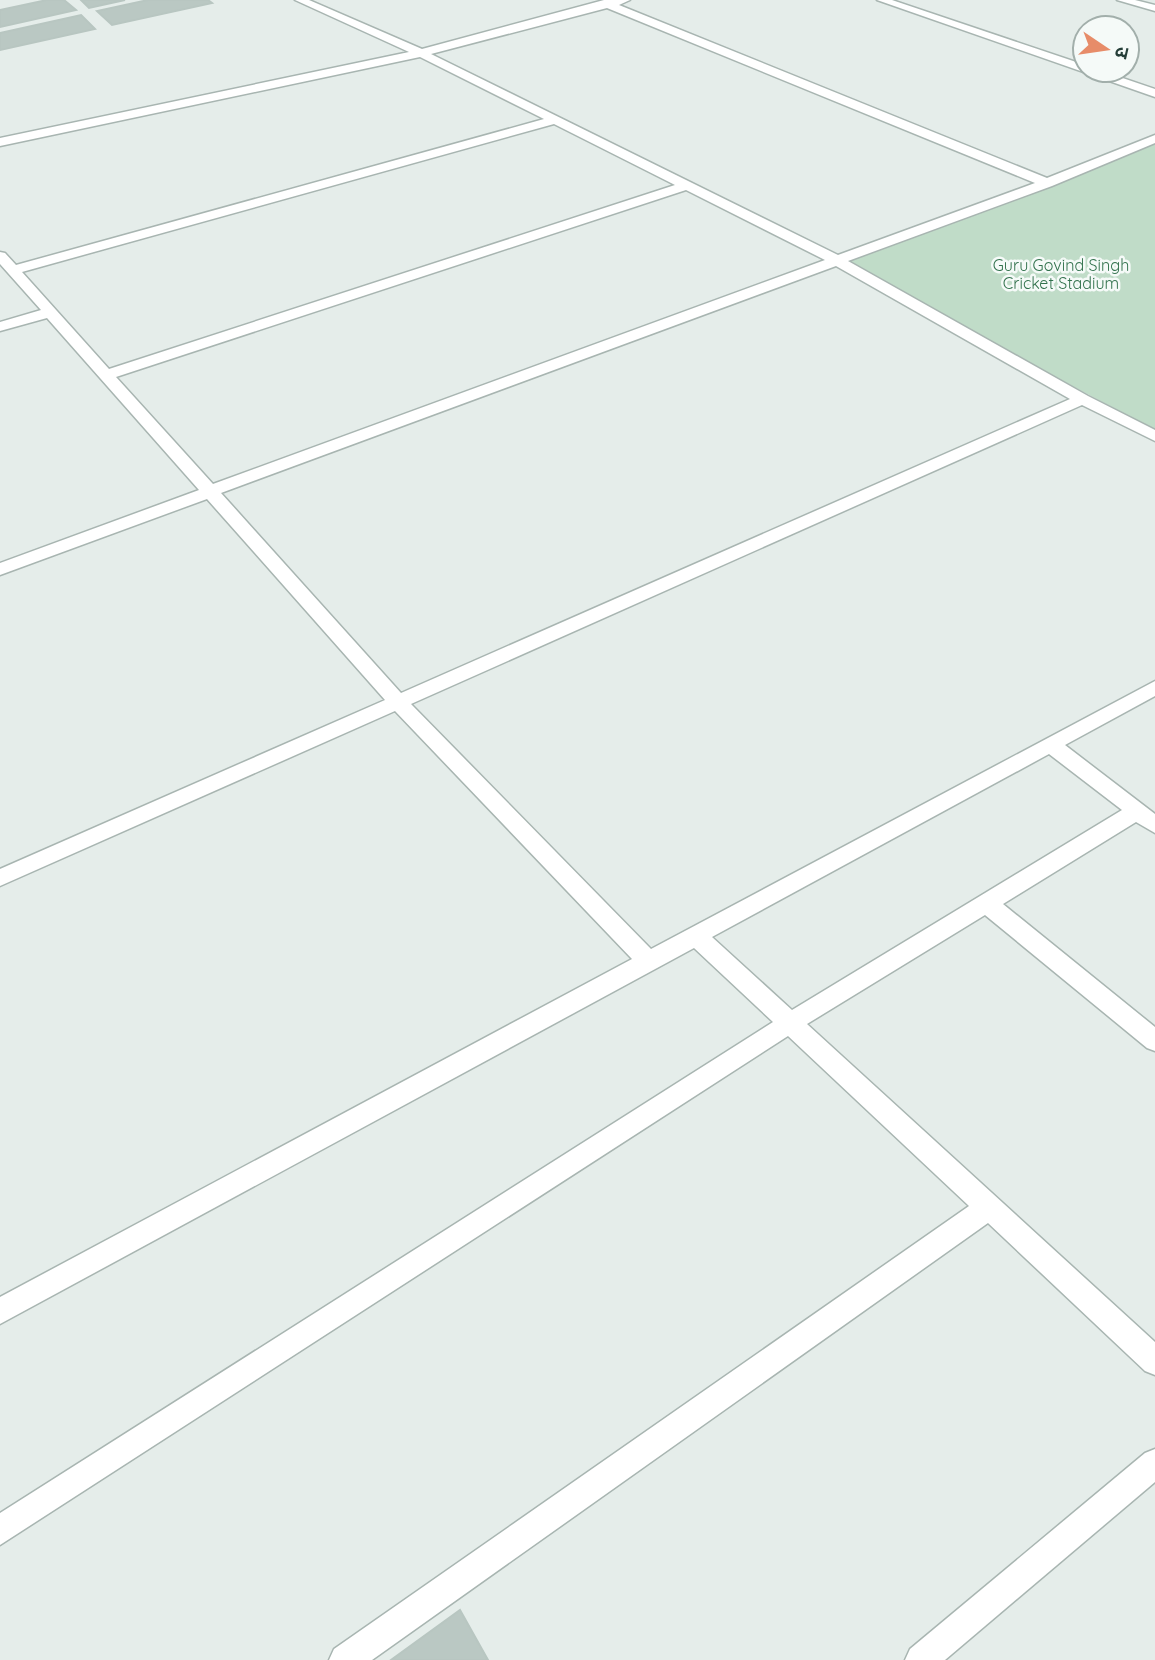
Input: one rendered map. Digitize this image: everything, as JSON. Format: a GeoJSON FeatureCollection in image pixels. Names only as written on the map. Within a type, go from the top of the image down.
{"type":"FeatureCollection","features":[{"type":"Feature","properties":{"kind":"street"},"geometry":{"type":"LineString","coordinates":[[300,0],[421,54],[836,260],[1082,399],[1155,436]]}},
{"type":"Feature","properties":{"kind":"street"},"geometry":{"type":"LineString","coordinates":[[0,142],[421,54],[602,2],[625,0]]}},
{"type":"Feature","properties":{"kind":"street"},"geometry":{"type":"LineString","coordinates":[[881,0],[1071,64]]}},
{"type":"Feature","properties":{"kind":"street"},"geometry":{"type":"LineString","coordinates":[[1122,0],[1155,8]]}},
{"type":"Feature","properties":{"kind":"street"},"geometry":{"type":"LineString","coordinates":[[602,2],[1047,183]]}},
{"type":"Feature","properties":{"kind":"street"},"geometry":{"type":"LineString","coordinates":[[1130,84],[1155,93]]}},
{"type":"Feature","properties":{"kind":"street"},"geometry":{"type":"LineString","coordinates":[[14,270],[554,120]]}},
{"type":"Feature","properties":{"kind":"street"},"geometry":{"type":"LineString","coordinates":[[0,569],[1047,183],[1155,139]]}},
{"type":"Feature","properties":{"kind":"street"},"geometry":{"type":"LineString","coordinates":[[107,375],[685,186]]}},
{"type":"Feature","properties":{"kind":"street"},"geometry":{"type":"LineString","coordinates":[[0,256],[397,701],[649,962]]}},
{"type":"Feature","properties":{"kind":"street"},"geometry":{"type":"LineString","coordinates":[[0,327],[51,312]]}},
{"type":"Feature","properties":{"kind":"street"},"geometry":{"type":"LineString","coordinates":[[0,878],[1082,399]]}},
{"type":"Feature","properties":{"kind":"street"},"geometry":{"type":"LineString","coordinates":[[0,1311],[1049,744],[1151,694]]}},
{"type":"Feature","properties":{"kind":"street"},"geometry":{"type":"LineString","coordinates":[[0,1530],[790,1023],[986,903],[1146,818],[1049,744]]}},
{"type":"Feature","properties":{"kind":"street"},"geometry":{"type":"LineString","coordinates":[[986,903],[1155,1041]]}},
{"type":"Feature","properties":{"kind":"street"},"geometry":{"type":"LineString","coordinates":[[696,936],[1155,1361]]}},
{"type":"Feature","properties":{"kind":"street"},"geometry":{"type":"LineString","coordinates":[[345,1660],[989,1207]]}},
{"type":"Feature","properties":{"kind":"street"},"geometry":{"type":"LineString","coordinates":[[921,1660],[1155,1463]]}},
{"type":"Feature","properties":{"kind":"green space","name":"Guru Govind Singh Cricket Stadium"},"geometry":{"type":"Polygon","coordinates":[[[1155,137],[1155,430],[836,260],[1155,137]]]}},
{"type":"Feature","properties":{"kind":"building"},"geometry":{"type":"Polygon","coordinates":[[[47,0],[64,0],[76,10],[0,27],[0,10],[47,0]]]}},
{"type":"Feature","properties":{"kind":"building"},"geometry":{"type":"Polygon","coordinates":[[[81,0],[125,0],[89,8],[81,0]]]}},
{"type":"Feature","properties":{"kind":"building"},"geometry":{"type":"Polygon","coordinates":[[[148,0],[208,0],[212,3],[112,25],[97,11],[148,0]]]}},
{"type":"Feature","properties":{"kind":"building"},"geometry":{"type":"Polygon","coordinates":[[[81,15],[95,29],[0,50],[0,33],[81,15]]]}},
{"type":"Feature","properties":{"kind":"building"},"geometry":{"type":"Polygon","coordinates":[[[460,1610],[488,1660],[391,1660],[460,1610]]]}}]}
